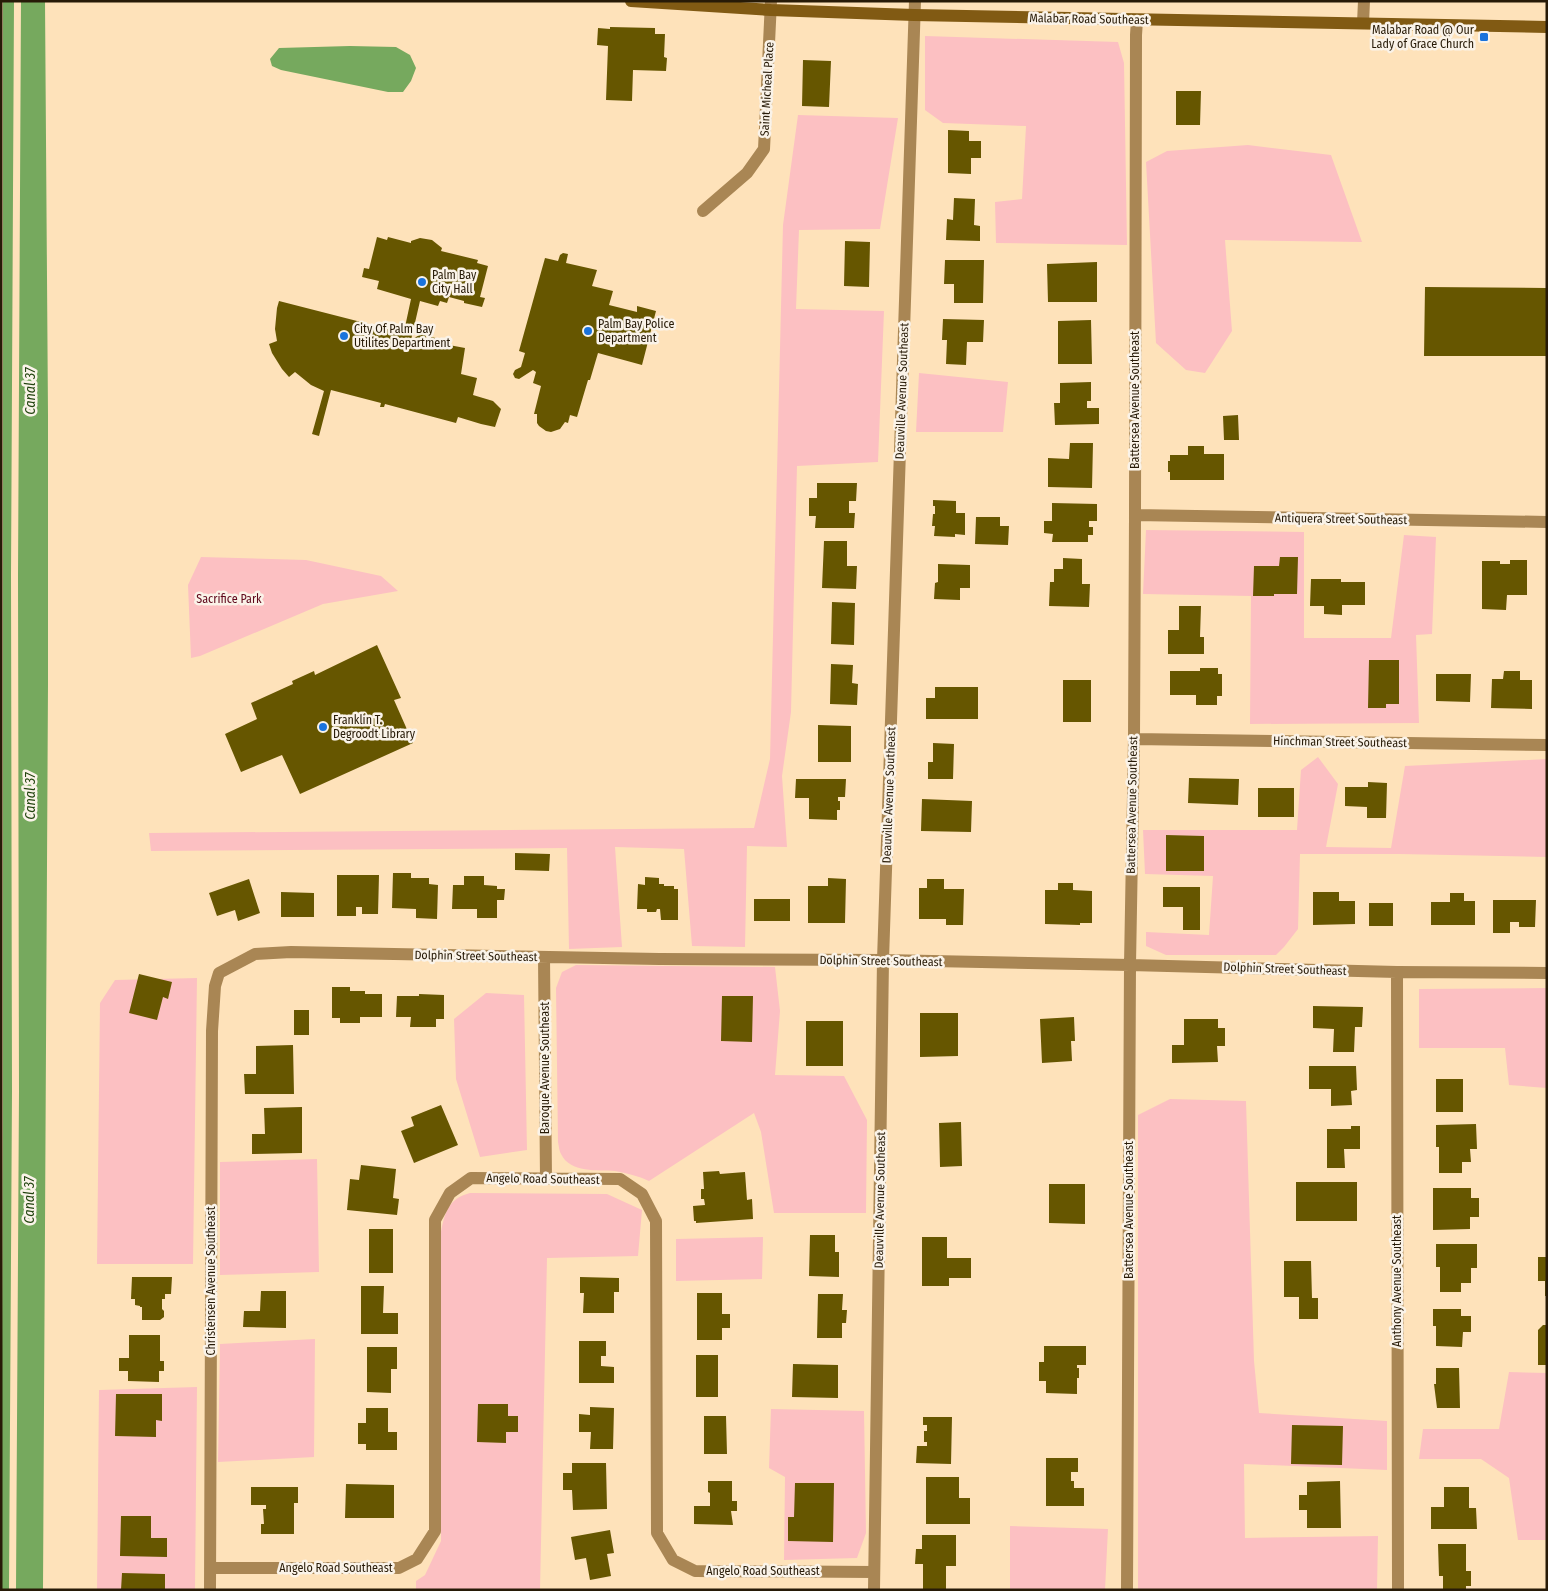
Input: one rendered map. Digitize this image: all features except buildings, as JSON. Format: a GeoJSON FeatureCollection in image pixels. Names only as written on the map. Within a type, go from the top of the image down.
{"type":"FeatureCollection","features":[{"type":"Feature","properties":{"kind":"main road","name":"Malabar Road Southeast"},"geometry":{"type":"LineString","coordinates":[[631,1],[771,6],[914,15],[1547,26]]}},
{"type":"Feature","properties":{"kind":"street","name":"Deauville Avenue Southeast"},"geometry":{"type":"LineString","coordinates":[[874,1590],[883,960],[915,1]]}},
{"type":"Feature","properties":{"kind":"street"},"geometry":{"type":"LineString","coordinates":[[1363,23],[1364,1]]}},
{"type":"Feature","properties":{"kind":"street","name":"Saint Micheal Place"},"geometry":{"type":"LineString","coordinates":[[702,211],[747,173],[764,149],[771,6]]}},
{"type":"Feature","properties":{"kind":"street","name":"Battersea Avenue Southeast"},"geometry":{"type":"LineString","coordinates":[[1127,1590],[1130,965],[1134,739],[1137,20]]}},
{"type":"Feature","properties":{"kind":"street","name":"Antiquera Street Southeast"},"geometry":{"type":"LineString","coordinates":[[1135,515],[1547,522]]}},
{"type":"Feature","properties":{"kind":"street","name":"Hinchman Street Southeast"},"geometry":{"type":"LineString","coordinates":[[1134,739],[1547,745]]}},
{"type":"Feature","properties":{"kind":"street","name":"Dolphin Street Southeast"},"geometry":{"type":"LineString","coordinates":[[220,973],[255,954],[301,952],[544,957],[883,960],[1397,972],[1547,973]]}},
{"type":"Feature","properties":{"kind":"street","name":"Baroque Avenue Southeast"},"geometry":{"type":"LineString","coordinates":[[544,957],[546,1179]]}},
{"type":"Feature","properties":{"kind":"street","name":"Anthony Avenue Southeast"},"geometry":{"type":"LineString","coordinates":[[1397,972],[1398,1590]]}},
{"type":"Feature","properties":{"kind":"street","name":"Christensen Avenue Southeast"},"geometry":{"type":"LineString","coordinates":[[210,1590],[212,1031],[215,986],[220,973]]}},
{"type":"Feature","properties":{"kind":"street","name":"Angelo Road Southeast"},"geometry":{"type":"LineString","coordinates":[[210,1568],[399,1568],[417,1559],[435,1531],[435,1220],[450,1193],[471,1178],[620,1179],[642,1194],[656,1221],[657,1533],[673,1560],[695,1571],[874,1572]]}},
{"type":"Feature","properties":{"kind":"green space"},"geometry":{"type":"Polygon","coordinates":[[[925,36],[1118,42],[1124,63],[1127,245],[996,243],[995,202],[1022,199],[1026,126],[943,123],[925,110],[925,36]]]}},
{"type":"Feature","properties":{"kind":"green space"},"geometry":{"type":"Polygon","coordinates":[[[798,115],[898,118],[880,229],[799,230],[796,309],[884,311],[878,462],[797,466],[791,712],[782,776],[787,847],[747,846],[745,947],[692,946],[684,849],[615,847],[622,947],[569,949],[567,848],[151,851],[149,833],[754,828],[770,759],[783,225],[798,115]]]}},
{"type":"Feature","properties":{"kind":"green space"},"geometry":{"type":"Polygon","coordinates":[[[1248,145],[1331,155],[1362,242],[1225,240],[1232,331],[1205,373],[1186,370],[1156,343],[1146,162],[1167,151],[1248,145]]]}},
{"type":"Feature","properties":{"kind":"green space"},"geometry":{"type":"Polygon","coordinates":[[[919,373],[1008,382],[1003,432],[916,432],[919,373]]]}},
{"type":"Feature","properties":{"kind":"green space"},"geometry":{"type":"Polygon","coordinates":[[[1146,530],[1304,532],[1304,638],[1391,638],[1404,535],[1436,537],[1432,634],[1416,635],[1419,723],[1250,724],[1251,596],[1143,594],[1146,530]]]}},
{"type":"Feature","properties":{"kind":"green space","name":"Sacrifice Park"},"geometry":{"type":"Polygon","coordinates":[[[201,557],[306,560],[381,576],[398,591],[323,604],[200,656],[191,658],[188,585],[201,557]]]}},
{"type":"Feature","properties":{"kind":"green space"},"geometry":{"type":"Polygon","coordinates":[[[1318,757],[1338,784],[1326,847],[1391,848],[1405,766],[1547,759],[1547,857],[1300,854],[1298,929],[1276,955],[1166,955],[1146,946],[1146,932],[1209,935],[1213,876],[1145,874],[1143,830],[1297,830],[1301,770],[1318,757]]]}},
{"type":"Feature","properties":{"kind":"green space"},"geometry":{"type":"Polygon","coordinates":[[[576,965],[775,967],[780,1011],[775,1075],[844,1076],[867,1120],[866,1213],[774,1213],[761,1132],[754,1113],[649,1181],[615,1171],[585,1169],[571,1165],[565,1160],[560,1153],[558,1142],[556,988],[562,972],[576,965]]]}},
{"type":"Feature","properties":{"kind":"green space"},"geometry":{"type":"Polygon","coordinates":[[[197,978],[193,1264],[97,1264],[100,1003],[115,980],[197,978]]]}},
{"type":"Feature","properties":{"kind":"green space"},"geometry":{"type":"Polygon","coordinates":[[[1547,988],[1547,1088],[1509,1085],[1505,1048],[1419,1048],[1419,989],[1547,988]]]}},
{"type":"Feature","properties":{"kind":"green space"},"geometry":{"type":"Polygon","coordinates":[[[486,993],[524,995],[527,1150],[480,1157],[456,1079],[454,1019],[486,993]]]}},
{"type":"Feature","properties":{"kind":"green space"},"geometry":{"type":"Polygon","coordinates":[[[1170,1099],[1246,1101],[1254,1361],[1259,1413],[1387,1421],[1387,1470],[1244,1464],[1245,1538],[1378,1536],[1377,1590],[1138,1590],[1138,1115],[1170,1099]]]}},
{"type":"Feature","properties":{"kind":"green space"},"geometry":{"type":"Polygon","coordinates":[[[317,1159],[319,1272],[220,1275],[220,1162],[317,1159]]]}},
{"type":"Feature","properties":{"kind":"green space"},"geometry":{"type":"Polygon","coordinates":[[[470,1193],[607,1194],[642,1210],[638,1256],[547,1258],[540,1590],[416,1590],[416,1581],[425,1575],[441,1541],[441,1232],[449,1207],[457,1199],[470,1193]]]}},
{"type":"Feature","properties":{"kind":"green space"},"geometry":{"type":"Polygon","coordinates":[[[763,1237],[762,1279],[676,1281],[676,1239],[763,1237]]]}},
{"type":"Feature","properties":{"kind":"green space"},"geometry":{"type":"Polygon","coordinates":[[[315,1339],[314,1457],[218,1462],[220,1344],[315,1339]]]}},
{"type":"Feature","properties":{"kind":"green space"},"geometry":{"type":"Polygon","coordinates":[[[1509,1372],[1547,1373],[1547,1540],[1518,1540],[1509,1478],[1481,1459],[1419,1459],[1423,1429],[1499,1429],[1509,1372]]]}},
{"type":"Feature","properties":{"kind":"green space"},"geometry":{"type":"Polygon","coordinates":[[[197,1387],[195,1590],[97,1590],[99,1390],[197,1387]]]}},
{"type":"Feature","properties":{"kind":"green space"},"geometry":{"type":"Polygon","coordinates":[[[771,1409],[864,1411],[866,1533],[857,1558],[784,1560],[785,1477],[769,1468],[771,1409]]]}},
{"type":"Feature","properties":{"kind":"green space"},"geometry":{"type":"Polygon","coordinates":[[[1010,1526],[1108,1529],[1105,1590],[1010,1590],[1010,1526]]]}},
{"type":"Feature","properties":{"kind":"water"},"geometry":{"type":"Polygon","coordinates":[[[3,1],[14,1],[9,1590],[1,1590],[3,1]]]}},
{"type":"Feature","properties":{"kind":"water","name":"Canal 37"},"geometry":{"type":"Polygon","coordinates":[[[21,1],[45,1],[48,684],[43,1590],[16,1590],[21,1]]]}},
{"type":"Feature","properties":{"kind":"water"},"geometry":{"type":"Polygon","coordinates":[[[396,47],[410,55],[416,68],[411,81],[403,92],[388,92],[281,70],[272,66],[270,59],[279,48],[396,47]]]}},
{"type":"Feature","properties":{"kind":"place","name":"Malabar Road @ Our Lady of Grace Church"},"geometry":{"type":"Point","coordinates":[1484,37]}},
{"type":"Feature","properties":{"kind":"place","name":"Palm Bay City Hall"},"geometry":{"type":"Point","coordinates":[422,282]}},
{"type":"Feature","properties":{"kind":"place","name":"Palm Bay Police Department"},"geometry":{"type":"Point","coordinates":[588,331]}},
{"type":"Feature","properties":{"kind":"place","name":"City Of Palm Bay Utilites Department"},"geometry":{"type":"Point","coordinates":[344,336]}},
{"type":"Feature","properties":{"kind":"place","name":"Franklin T. Degroodt Library"},"geometry":{"type":"Point","coordinates":[323,727]}}]}
